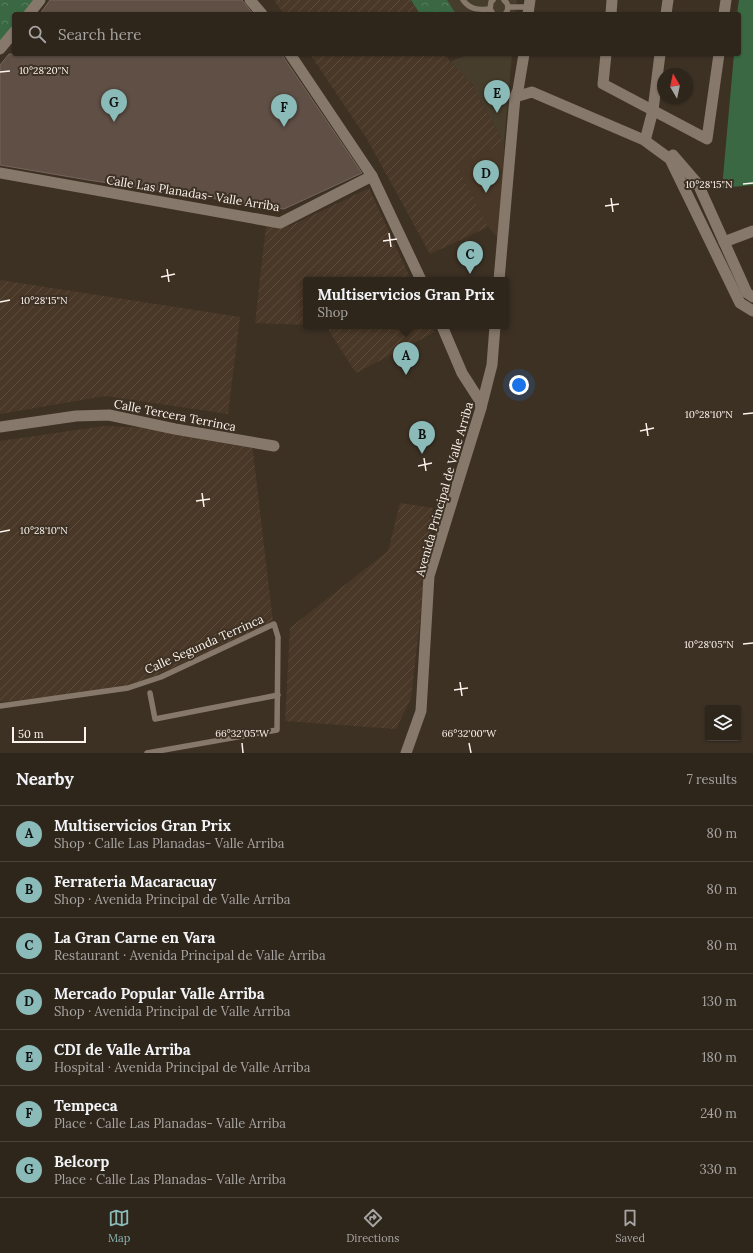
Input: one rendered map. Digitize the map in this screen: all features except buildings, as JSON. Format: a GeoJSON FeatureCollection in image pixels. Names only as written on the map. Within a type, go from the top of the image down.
{"type":"FeatureCollection","features":[{"type":"Feature","properties":{"kind":"street"},"geometry":{"type":"LineString","coordinates":[[31,12],[40,0]]}},
{"type":"Feature","properties":{"kind":"street"},"geometry":{"type":"LineString","coordinates":[[250,0],[260,12]]}},
{"type":"Feature","properties":{"kind":"street"},"geometry":{"type":"LineString","coordinates":[[611,12],[612,0]]}},
{"type":"Feature","properties":{"kind":"street"},"geometry":{"type":"LineString","coordinates":[[666,12],[668,0]]}},
{"type":"Feature","properties":{"kind":"street"},"geometry":{"type":"LineString","coordinates":[[724,12],[726,0]]}},
{"type":"Feature","properties":{"kind":"street"},"geometry":{"type":"LineString","coordinates":[[0,49],[12,34]]}},
{"type":"Feature","properties":{"kind":"street"},"geometry":{"type":"LineString","coordinates":[[291,56],[372,176],[420,277]]}},
{"type":"Feature","properties":{"kind":"street"},"geometry":{"type":"LineString","coordinates":[[499,277],[516,93],[524,56]]}},
{"type":"Feature","properties":{"kind":"street"},"geometry":{"type":"LineString","coordinates":[[606,56],[603,84],[707,139],[719,56]]}},
{"type":"Feature","properties":{"kind":"street"},"geometry":{"type":"LineString","coordinates":[[646,137],[653,110],[660,56]]}},
{"type":"Feature","properties":{"kind":"street"},"geometry":{"type":"LineString","coordinates":[[516,93],[532,88],[552,94],[618,122],[646,137],[673,155],[698,184],[747,293],[753,297]]}},
{"type":"Feature","properties":{"kind":"street"},"geometry":{"type":"LineString","coordinates":[[516,93],[532,92],[644,140],[670,158],[740,303],[753,312]]}},
{"type":"Feature","properties":{"kind":"street","name":"Calle Las Planadas- Valle Arriba"},"geometry":{"type":"LineString","coordinates":[[0,173],[280,222],[372,176]]}},
{"type":"Feature","properties":{"kind":"street"},"geometry":{"type":"LineString","coordinates":[[724,242],[753,231]]}},
{"type":"Feature","properties":{"kind":"street"},"geometry":{"type":"LineString","coordinates":[[443,329],[462,372],[480,401],[481,408]]}},
{"type":"Feature","properties":{"kind":"street","name":"Avenida Principal de Valle Arriba"},"geometry":{"type":"LineString","coordinates":[[406,753],[422,712],[429,576],[481,408],[492,364],[495,329]]}},
{"type":"Feature","properties":{"kind":"street","name":"Calle Tercera Terrinca"},"geometry":{"type":"LineString","coordinates":[[0,427],[76,416],[109,415],[174,429],[274,446]]}},
{"type":"Feature","properties":{"kind":"lane"},"geometry":{"type":"LineString","coordinates":[[463,0],[468,6],[475,9],[491,11],[491,2],[493,0]]}},
{"type":"Feature","properties":{"kind":"lane"},"geometry":{"type":"LineString","coordinates":[[504,0],[508,7],[506,12]]}},
{"type":"Feature","properties":{"kind":"lane"},"geometry":{"type":"LineString","coordinates":[[508,7],[529,7]]}},
{"type":"Feature","properties":{"kind":"lane","name":"Calle Segunda Terrinca"},"geometry":{"type":"LineString","coordinates":[[0,706],[128,688],[161,677],[274,624],[278,637],[278,695]]}},
{"type":"Feature","properties":{"kind":"lane"},"geometry":{"type":"LineString","coordinates":[[147,753],[277,730],[278,695],[155,719],[150,693]]}},
{"type":"Feature","properties":{"kind":"shaded area"},"geometry":{"type":"Polygon","coordinates":[[[274,0],[411,0],[419,12],[283,12],[274,0]]]}},
{"type":"Feature","properties":{"kind":"shaded area"},"geometry":{"type":"Polygon","coordinates":[[[446,0],[517,0],[515,12],[455,12],[446,0]]]}},
{"type":"Feature","properties":{"kind":"shaded area"},"geometry":{"type":"Polygon","coordinates":[[[311,56],[446,56],[450,62],[472,84],[504,143],[457,165],[488,227],[430,254],[367,139],[311,56]]]}},
{"type":"Feature","properties":{"kind":"shaded area"},"geometry":{"type":"Polygon","coordinates":[[[464,56],[512,56],[504,143],[472,84],[450,62],[464,56]]]}},
{"type":"Feature","properties":{"kind":"shaded area"},"geometry":{"type":"Polygon","coordinates":[[[504,143],[502,243],[483,221],[457,165],[504,143]]]}},
{"type":"Feature","properties":{"kind":"shaded area"},"geometry":{"type":"Polygon","coordinates":[[[369,188],[410,277],[303,277],[303,325],[255,323],[266,226],[290,226],[369,188]]]}},
{"type":"Feature","properties":{"kind":"shaded area"},"geometry":{"type":"Polygon","coordinates":[[[0,280],[240,317],[228,414],[105,396],[0,414],[0,280]]]}},
{"type":"Feature","properties":{"kind":"shaded area"},"geometry":{"type":"Polygon","coordinates":[[[328,329],[434,329],[435,332],[356,373],[328,329]]]}},
{"type":"Feature","properties":{"kind":"shaded area"},"geometry":{"type":"Polygon","coordinates":[[[104,426],[175,429],[252,444],[273,622],[128,688],[0,702],[0,441],[104,426]]]}},
{"type":"Feature","properties":{"kind":"shaded area"},"geometry":{"type":"Polygon","coordinates":[[[400,503],[433,508],[411,698],[396,729],[285,721],[290,628],[388,551],[400,503]]]}},
{"type":"Feature","properties":{"kind":"green space"},"geometry":{"type":"Polygon","coordinates":[[[0,0],[45,0],[36,12],[12,12],[12,40],[0,53],[0,0]]]}},
{"type":"Feature","properties":{"kind":"green space"},"geometry":{"type":"Polygon","coordinates":[[[411,0],[447,0],[455,12],[419,12],[411,0]]]}},
{"type":"Feature","properties":{"kind":"green space"},"geometry":{"type":"Polygon","coordinates":[[[739,0],[753,0],[753,185],[722,188],[734,56],[741,56],[741,12],[737,12],[739,0]]]}},
{"type":"Feature","properties":{"kind":"place","name":"CDI de Valle Arriba"},"geometry":{"type":"Point","coordinates":[497,113]}},
{"type":"Feature","properties":{"kind":"place","name":"Belcorp"},"geometry":{"type":"Point","coordinates":[114,122]}},
{"type":"Feature","properties":{"kind":"place","name":"Tempeca"},"geometry":{"type":"Point","coordinates":[284,127]}},
{"type":"Feature","properties":{"kind":"place","name":"Mercado Popular Valle Arriba"},"geometry":{"type":"Point","coordinates":[486,193]}},
{"type":"Feature","properties":{"kind":"place","name":"La Gran Carne en Vara"},"geometry":{"type":"Point","coordinates":[470,274]}},
{"type":"Feature","properties":{"kind":"place","name":"Multiservicios Gran Prix"},"geometry":{"type":"Point","coordinates":[406,375]}},
{"type":"Feature","properties":{"kind":"place","name":"Ferrateria Macaracuay"},"geometry":{"type":"Point","coordinates":[422,454]}}]}
